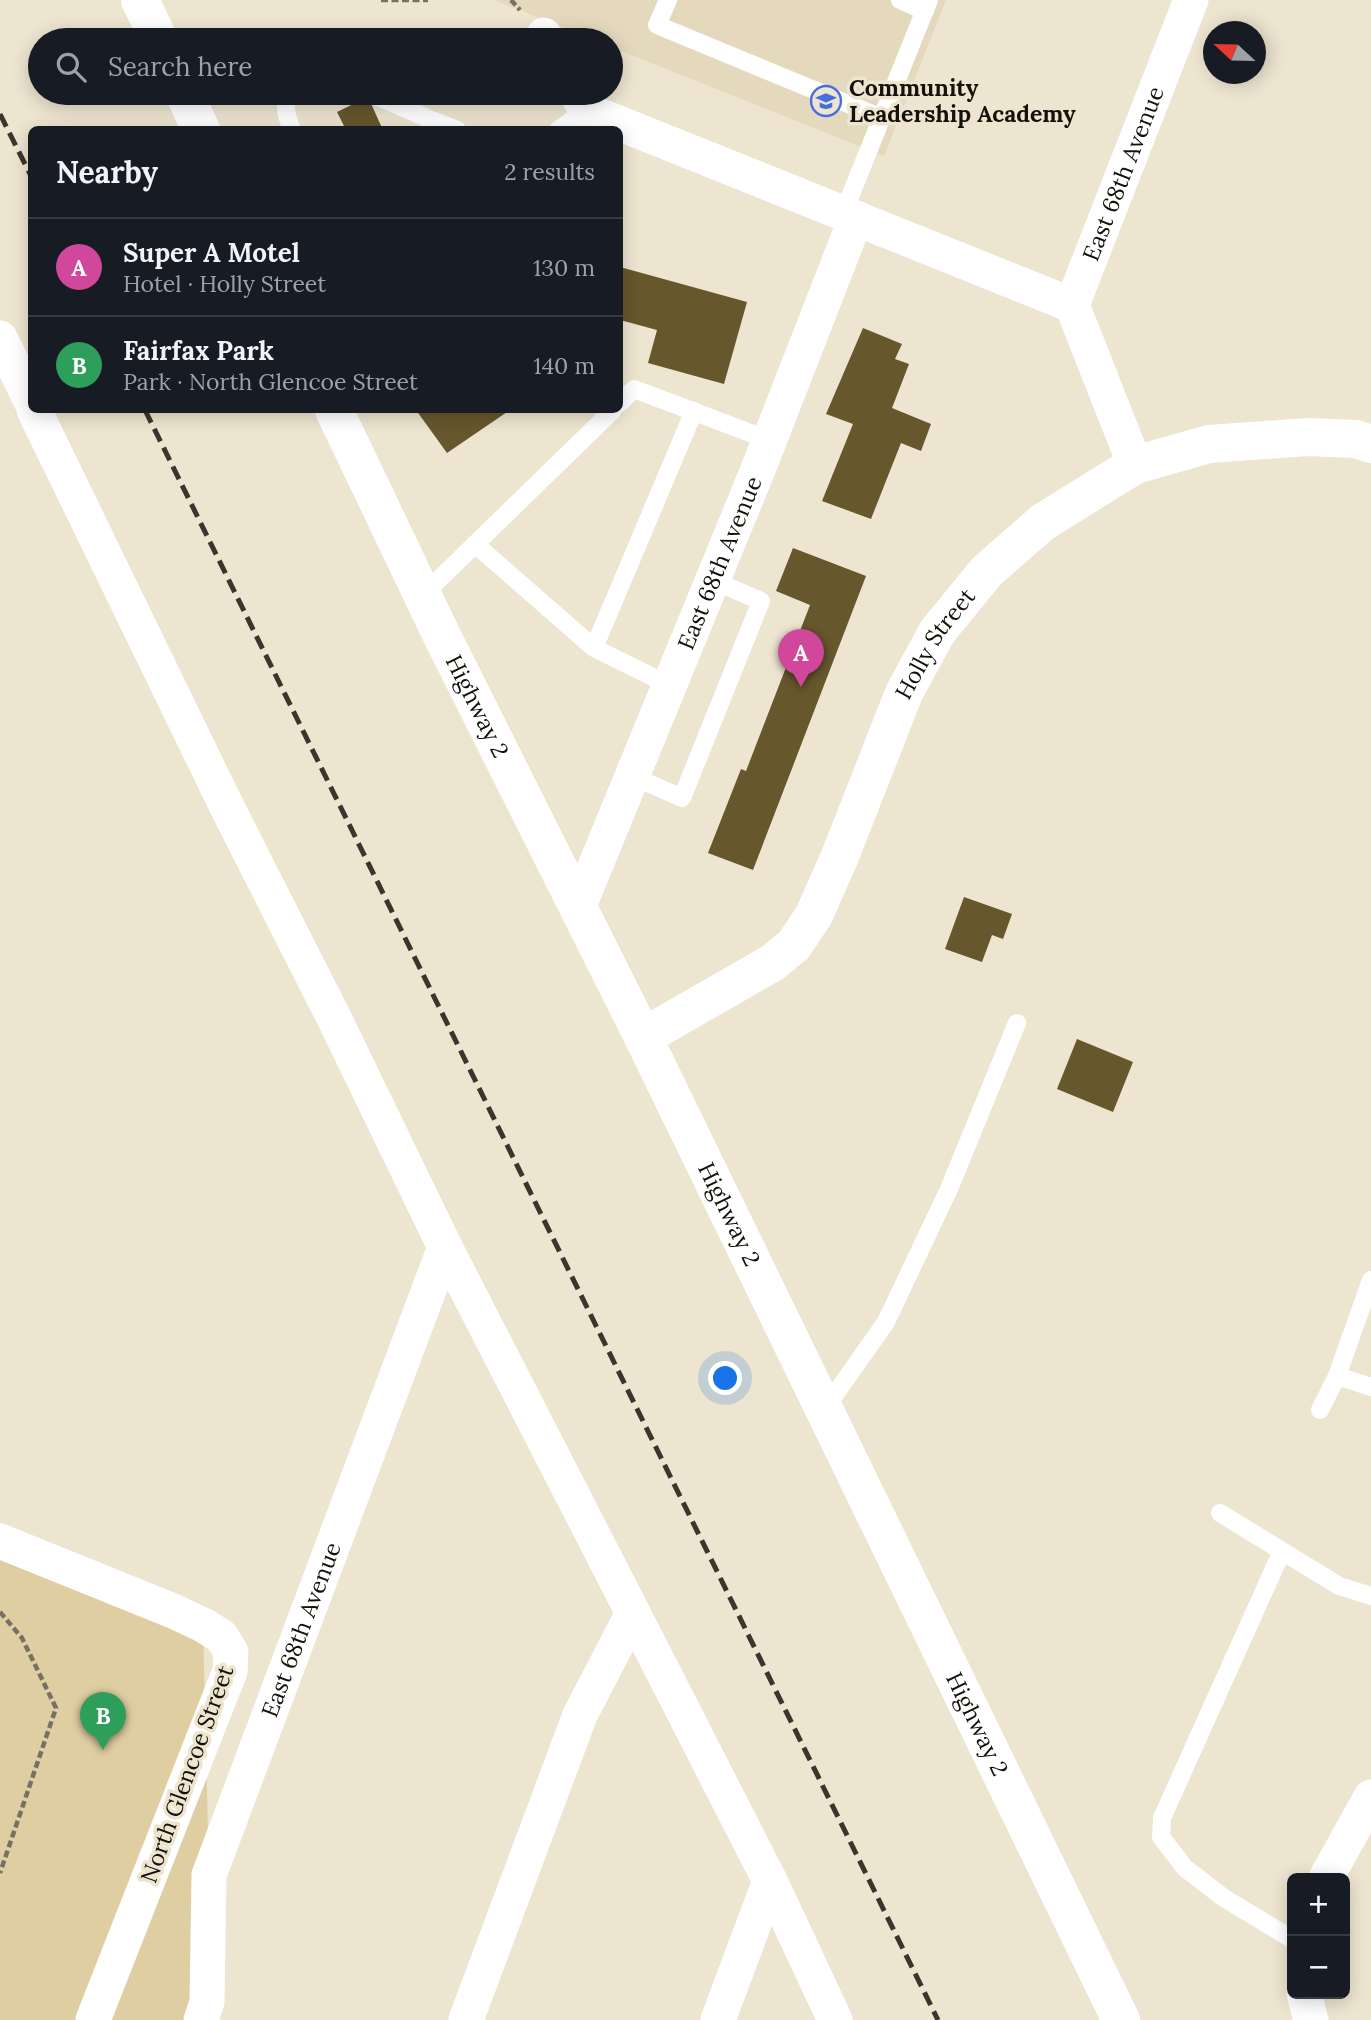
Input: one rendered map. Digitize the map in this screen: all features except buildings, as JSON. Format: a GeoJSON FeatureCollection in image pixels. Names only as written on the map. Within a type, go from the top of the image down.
{"type":"FeatureCollection","features":[{"type":"Feature","properties":{"kind":"main road"},"geometry":{"type":"LineString","coordinates":[[140,0],[153,28]]}},
{"type":"Feature","properties":{"kind":"main road"},"geometry":{"type":"LineString","coordinates":[[190,105],[199,126]]}},
{"type":"Feature","properties":{"kind":"main road","name":"Highway 2"},"geometry":{"type":"LineString","coordinates":[[335,413],[643,1037],[1121,2020]]}},
{"type":"Feature","properties":{"kind":"main road","name":"Holly Street"},"geometry":{"type":"LineString","coordinates":[[643,1037],[772,963],[794,945],[819,903],[904,693],[937,632],[987,571],[1043,522],[1135,465],[1209,444],[1308,437],[1356,439],[1371,444]]}},
{"type":"Feature","properties":{"kind":"street","name":"East 68th Avenue"},"geometry":{"type":"LineString","coordinates":[[1072,305],[1191,0]]}},
{"type":"Feature","properties":{"kind":"street"},"geometry":{"type":"LineString","coordinates":[[574,111],[613,126]]}},
{"type":"Feature","properties":{"kind":"street"},"geometry":{"type":"LineString","coordinates":[[623,130],[1072,305],[1135,465]]}},
{"type":"Feature","properties":{"kind":"street","name":"East 68th Avenue"},"geometry":{"type":"LineString","coordinates":[[578,908],[769,440],[849,216]]}},
{"type":"Feature","properties":{"kind":"street"},"geometry":{"type":"LineString","coordinates":[[0,338],[28,395]]}},
{"type":"Feature","properties":{"kind":"street"},"geometry":{"type":"LineString","coordinates":[[35,413],[445,1247],[770,1881],[835,2020]]}},
{"type":"Feature","properties":{"kind":"street","name":"East 68th Avenue"},"geometry":{"type":"LineString","coordinates":[[201,2020],[207,2002],[209,1875],[445,1247]]}},
{"type":"Feature","properties":{"kind":"street","name":"North Glencoe Street"},"geometry":{"type":"LineString","coordinates":[[0,1541],[173,1611],[221,1636],[231,1652],[230,1671],[93,2020]]}},
{"type":"Feature","properties":{"kind":"street"},"geometry":{"type":"LineString","coordinates":[[466,2020],[580,1715],[633,1613]]}},
{"type":"Feature","properties":{"kind":"street"},"geometry":{"type":"LineString","coordinates":[[1329,1873],[1366,1817]]}},
{"type":"Feature","properties":{"kind":"street"},"geometry":{"type":"LineString","coordinates":[[718,2020],[770,1881]]}},
{"type":"Feature","properties":{"kind":"street"},"geometry":{"type":"LineString","coordinates":[[1305,1999],[1311,2020]]}},
{"type":"Feature","properties":{"kind":"lane"},"geometry":{"type":"LineString","coordinates":[[667,0],[657,25],[882,118]]}},
{"type":"Feature","properties":{"kind":"lane"},"geometry":{"type":"LineString","coordinates":[[849,216],[882,118],[927,5],[900,0]]}},
{"type":"Feature","properties":{"kind":"lane"},"geometry":{"type":"LineString","coordinates":[[286,105],[285,113],[290,126]]}},
{"type":"Feature","properties":{"kind":"lane"},"geometry":{"type":"LineString","coordinates":[[393,105],[432,125]]}},
{"type":"Feature","properties":{"kind":"lane"},"geometry":{"type":"LineString","coordinates":[[627,386],[769,440]]}},
{"type":"Feature","properties":{"kind":"lane"},"geometry":{"type":"LineString","coordinates":[[594,648],[694,411]]}},
{"type":"Feature","properties":{"kind":"lane"},"geometry":{"type":"LineString","coordinates":[[423,595],[610,413]]}},
{"type":"Feature","properties":{"kind":"lane"},"geometry":{"type":"LineString","coordinates":[[475,544],[594,648],[669,685]]}},
{"type":"Feature","properties":{"kind":"lane"},"geometry":{"type":"LineString","coordinates":[[632,776],[682,798],[761,601],[712,580]]}},
{"type":"Feature","properties":{"kind":"lane"},"geometry":{"type":"LineString","coordinates":[[824,1410],[886,1322],[949,1189],[1017,1023]]}},
{"type":"Feature","properties":{"kind":"lane"},"geometry":{"type":"LineString","coordinates":[[1320,1410],[1337,1376],[1371,1280]]}},
{"type":"Feature","properties":{"kind":"lane"},"geometry":{"type":"LineString","coordinates":[[1337,1376],[1371,1387]]}},
{"type":"Feature","properties":{"kind":"lane"},"geometry":{"type":"LineString","coordinates":[[1220,1513],[1339,1586],[1371,1596]]}},
{"type":"Feature","properties":{"kind":"lane"},"geometry":{"type":"LineString","coordinates":[[1282,1551],[1163,1818],[1161,1837],[1185,1868],[1224,1898],[1287,1936]]}},
{"type":"Feature","properties":{"kind":"path"},"geometry":{"type":"LineString","coordinates":[[381,0],[428,0]]}},
{"type":"Feature","properties":{"kind":"path"},"geometry":{"type":"LineString","coordinates":[[0,1612],[23,1637],[56,1708],[0,1873]]}},
{"type":"Feature","properties":{"kind":"shaded area","name":"Community Leadership Academy"},"geometry":{"type":"Polygon","coordinates":[[[494,0],[946,0],[884,156],[623,52],[623,28],[565,28],[494,0]]]}},
{"type":"Feature","properties":{"kind":"shaded area"},"geometry":{"type":"Polygon","coordinates":[[[0,1541],[203,1625],[209,1875],[201,2020],[0,2020],[0,1541]]]}},
{"type":"Feature","properties":{"kind":"railway"},"geometry":{"type":"LineString","coordinates":[[0,114],[28,170]]}},
{"type":"Feature","properties":{"kind":"railway"},"geometry":{"type":"LineString","coordinates":[[146,413],[938,2020]]}},
{"type":"Feature","properties":{"kind":"place","name":"Community Leadership Academy"},"geometry":{"type":"Point","coordinates":[826,101]}},
{"type":"Feature","properties":{"kind":"place","name":"Super A Motel"},"geometry":{"type":"Point","coordinates":[801,687]}},
{"type":"Feature","properties":{"kind":"place","name":"Fairfax Park"},"geometry":{"type":"Point","coordinates":[103,1750]}}]}
